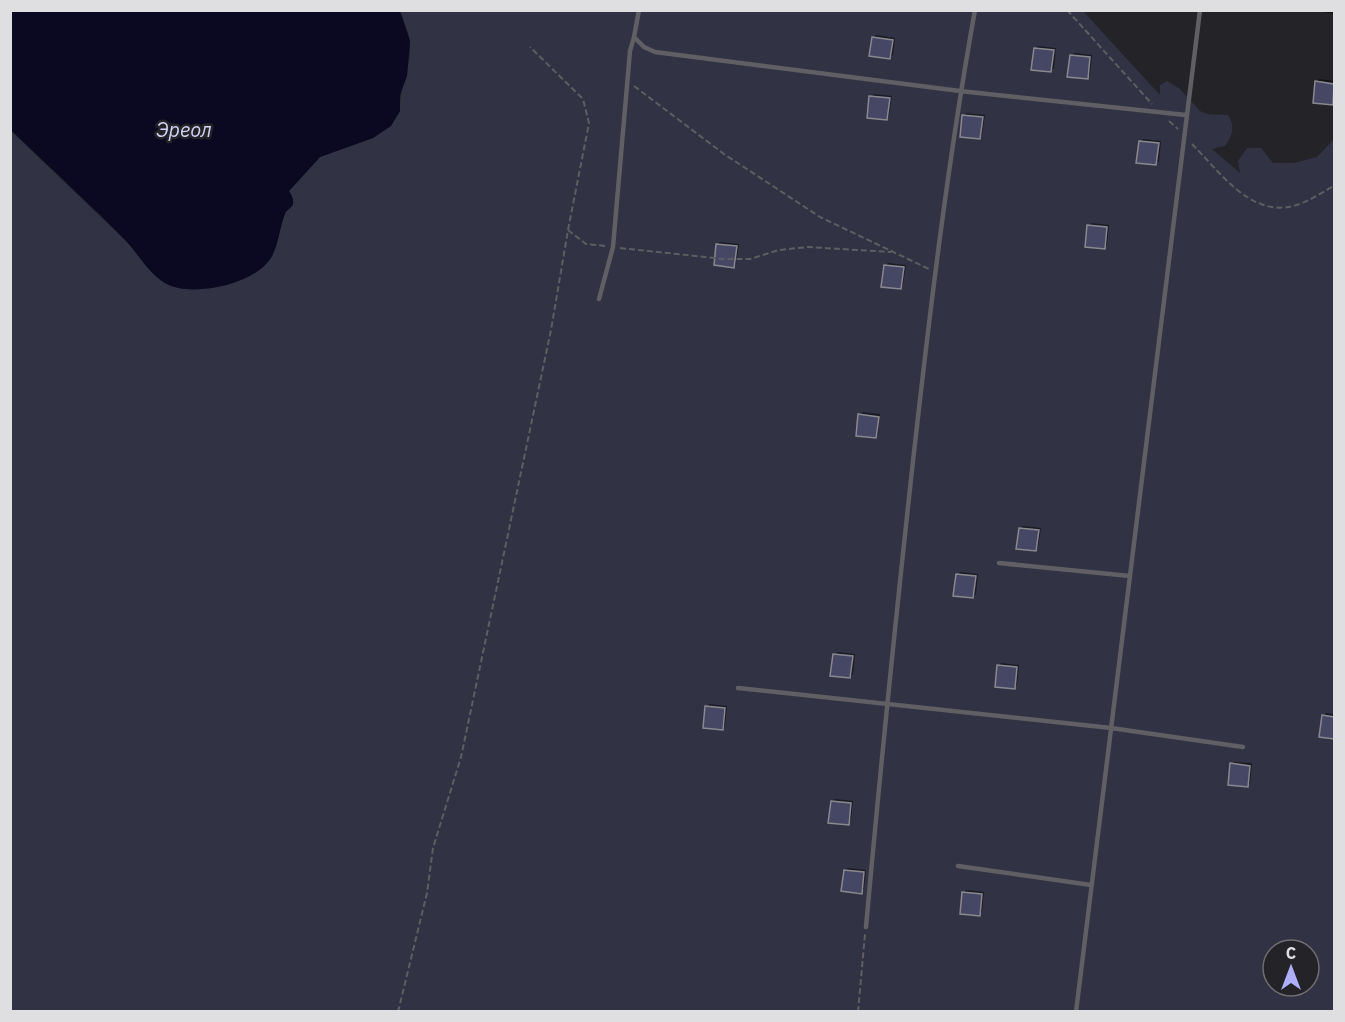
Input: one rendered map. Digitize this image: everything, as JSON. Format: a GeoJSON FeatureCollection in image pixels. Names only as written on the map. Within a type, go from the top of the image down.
{"type":"FeatureCollection","features":[{"type":"Feature","properties":{"kind":"lane"},"geometry":{"type":"LineString","coordinates":[[599,299],[613,247],[630,51],[639,10]]}},
{"type":"Feature","properties":{"kind":"lane"},"geometry":{"type":"LineString","coordinates":[[866,927],[887,704],[934,272],[960,91],[975,10]]}},
{"type":"Feature","properties":{"kind":"lane"},"geometry":{"type":"LineString","coordinates":[[1076,1011],[1200,10]]}},
{"type":"Feature","properties":{"kind":"lane"},"geometry":{"type":"LineString","coordinates":[[634,37],[644,47],[655,52],[960,91],[1186,115]]}},
{"type":"Feature","properties":{"kind":"lane"},"geometry":{"type":"LineString","coordinates":[[999,563],[1130,576]]}},
{"type":"Feature","properties":{"kind":"lane"},"geometry":{"type":"LineString","coordinates":[[738,688],[1111,728],[1243,747]]}},
{"type":"Feature","properties":{"kind":"lane"},"geometry":{"type":"LineString","coordinates":[[958,866],[1092,885]]}},
{"type":"Feature","properties":{"kind":"path"},"geometry":{"type":"LineString","coordinates":[[398,1011],[427,892],[433,848],[461,757],[551,330],[589,123],[583,99],[530,47]]}},
{"type":"Feature","properties":{"kind":"path"},"geometry":{"type":"LineString","coordinates":[[628,81],[724,154],[820,217],[934,272]]}},
{"type":"Feature","properties":{"kind":"path"},"geometry":{"type":"LineString","coordinates":[[1293,206],[1335,186]]}},
{"type":"Feature","properties":{"kind":"path"},"geometry":{"type":"LineString","coordinates":[[568,230],[586,244],[724,259],[750,259],[779,250],[808,247],[894,252]]}},
{"type":"Feature","properties":{"kind":"path"},"geometry":{"type":"LineString","coordinates":[[858,1011],[866,927]]}},
{"type":"Feature","properties":{"kind":"shaded area"},"geometry":{"type":"Polygon","coordinates":[[[400,11],[1083,11],[1160,95],[1160,85],[1167,81],[1180,89],[1200,111],[1207,114],[1228,115],[1232,127],[1230,139],[1225,146],[1212,149],[1240,173],[1238,161],[1247,148],[1261,148],[1273,163],[1294,163],[1317,157],[1334,139],[1334,1011],[11,1011],[10,130],[127,242],[157,277],[278,238],[285,213],[293,204],[289,191],[320,157],[373,138],[400,111],[401,94],[410,51],[407,30],[400,11]]]}},
{"type":"Feature","properties":{"kind":"water","name":"Эреол"},"geometry":{"type":"Polygon","coordinates":[[[10,11],[400,11],[410,41],[407,76],[400,95],[400,111],[391,126],[373,138],[320,157],[289,191],[293,204],[285,214],[274,253],[263,267],[252,275],[225,286],[196,290],[171,286],[158,278],[126,241],[11,130],[10,11]]]}},
{"type":"Feature","properties":{"kind":"building"},"geometry":{"type":"Polygon","coordinates":[[[872,37],[893,40],[890,59],[869,56],[872,37]]]}},
{"type":"Feature","properties":{"kind":"building"},"geometry":{"type":"Polygon","coordinates":[[[1034,48],[1054,50],[1051,72],[1031,70],[1034,48]]]}},
{"type":"Feature","properties":{"kind":"building"},"geometry":{"type":"Polygon","coordinates":[[[1070,55],[1090,57],[1088,79],[1067,77],[1070,55]]]}},
{"type":"Feature","properties":{"kind":"building"},"geometry":{"type":"Polygon","coordinates":[[[1315,81],[1334,84],[1333,105],[1313,103],[1315,81]]]}},
{"type":"Feature","properties":{"kind":"building"},"geometry":{"type":"Polygon","coordinates":[[[869,96],[890,98],[887,120],[867,118],[869,96]]]}},
{"type":"Feature","properties":{"kind":"building"},"geometry":{"type":"Polygon","coordinates":[[[962,115],[983,117],[980,139],[960,137],[962,115]]]}},
{"type":"Feature","properties":{"kind":"building"},"geometry":{"type":"Polygon","coordinates":[[[1139,141],[1159,143],[1156,165],[1136,163],[1139,141]]]}},
{"type":"Feature","properties":{"kind":"building"},"geometry":{"type":"Polygon","coordinates":[[[1087,225],[1107,227],[1105,249],[1085,247],[1087,225]]]}},
{"type":"Feature","properties":{"kind":"building"},"geometry":{"type":"Polygon","coordinates":[[[716,244],[737,246],[734,268],[714,265],[716,244]]]}},
{"type":"Feature","properties":{"kind":"building"},"geometry":{"type":"Polygon","coordinates":[[[884,265],[904,267],[901,289],[881,287],[884,265]]]}},
{"type":"Feature","properties":{"kind":"building"},"geometry":{"type":"Polygon","coordinates":[[[858,414],[879,417],[876,438],[856,436],[858,414]]]}},
{"type":"Feature","properties":{"kind":"building"},"geometry":{"type":"Polygon","coordinates":[[[1019,528],[1039,530],[1036,551],[1016,549],[1019,528]]]}},
{"type":"Feature","properties":{"kind":"building"},"geometry":{"type":"Polygon","coordinates":[[[956,574],[976,576],[973,598],[953,596],[956,574]]]}},
{"type":"Feature","properties":{"kind":"building"},"geometry":{"type":"Polygon","coordinates":[[[833,654],[853,656],[850,678],[830,676],[833,654]]]}},
{"type":"Feature","properties":{"kind":"building"},"geometry":{"type":"Polygon","coordinates":[[[997,665],[1017,667],[1015,689],[995,687],[997,665]]]}},
{"type":"Feature","properties":{"kind":"building"},"geometry":{"type":"Polygon","coordinates":[[[705,706],[725,708],[723,730],[703,728],[705,706]]]}},
{"type":"Feature","properties":{"kind":"building"},"geometry":{"type":"Polygon","coordinates":[[[1322,715],[1334,717],[1334,739],[1319,737],[1322,715]]]}},
{"type":"Feature","properties":{"kind":"building"},"geometry":{"type":"Polygon","coordinates":[[[1230,763],[1250,766],[1248,787],[1228,785],[1230,763]]]}},
{"type":"Feature","properties":{"kind":"building"},"geometry":{"type":"Polygon","coordinates":[[[831,801],[851,803],[849,825],[828,823],[831,801]]]}},
{"type":"Feature","properties":{"kind":"building"},"geometry":{"type":"Polygon","coordinates":[[[844,870],[864,872],[862,894],[841,891],[844,870]]]}},
{"type":"Feature","properties":{"kind":"building"},"geometry":{"type":"Polygon","coordinates":[[[962,892],[982,894],[980,916],[960,914],[962,892]]]}}]}
